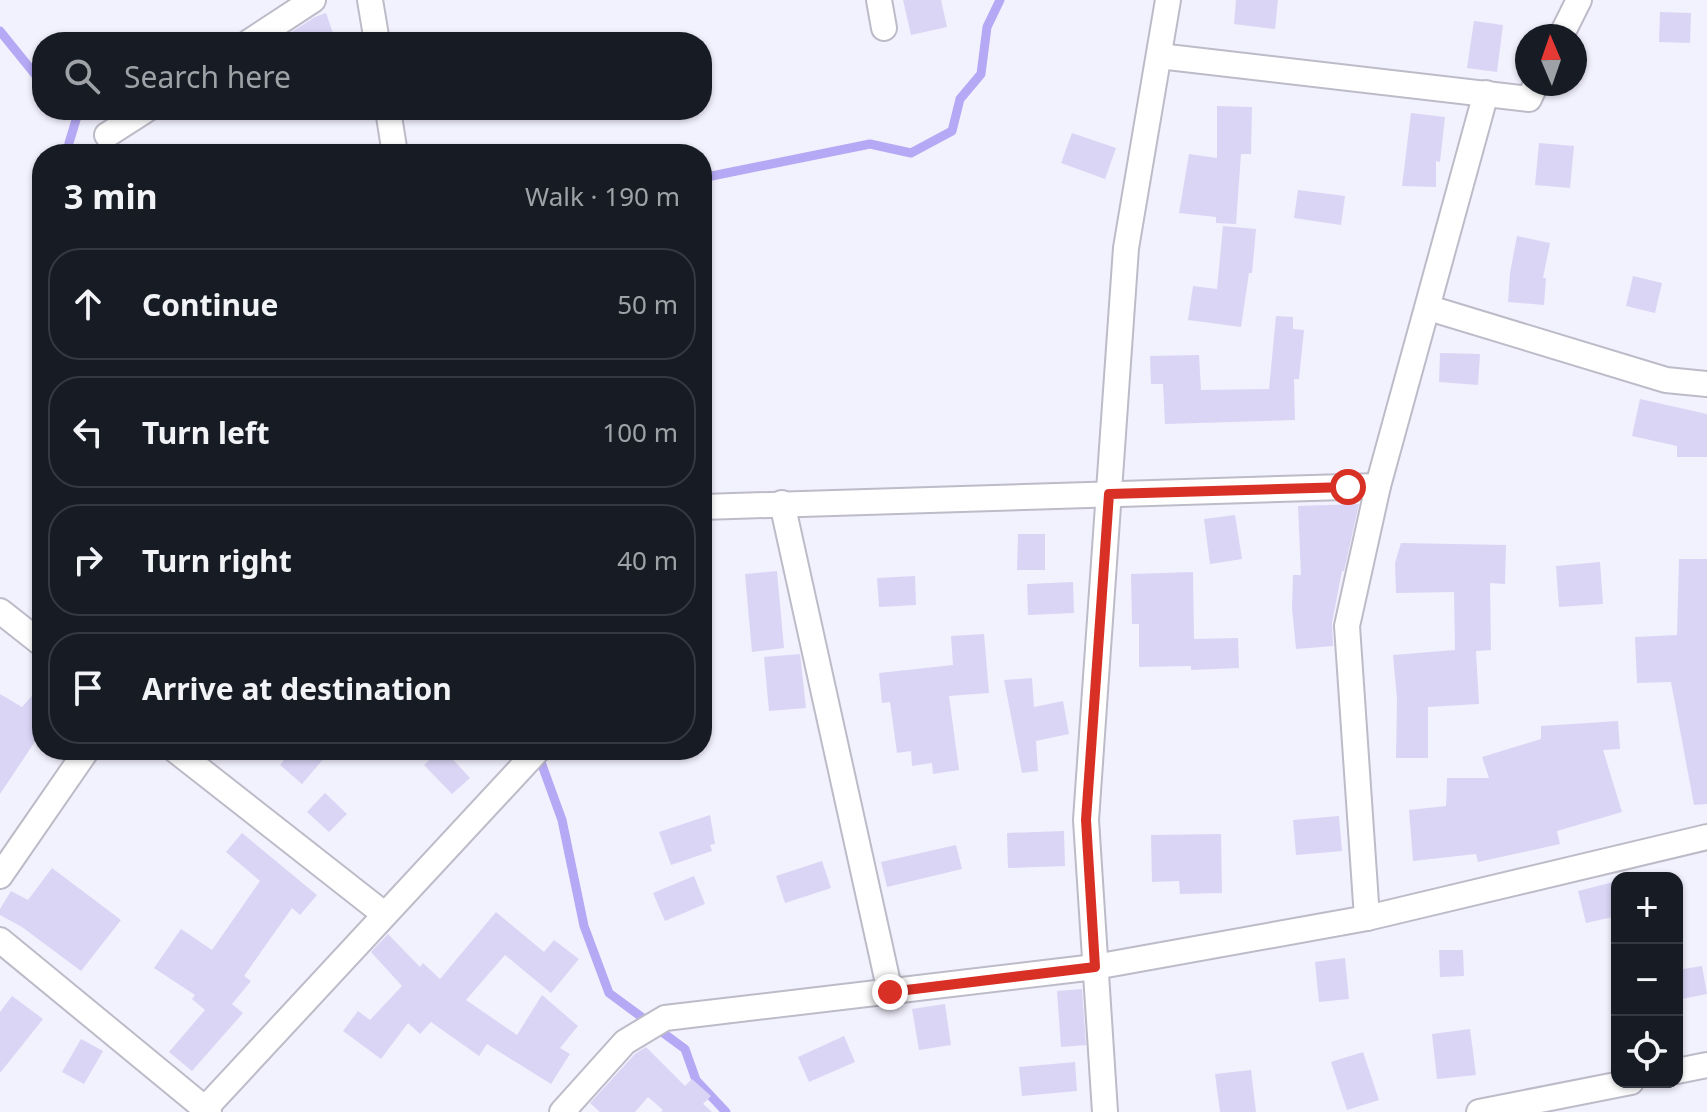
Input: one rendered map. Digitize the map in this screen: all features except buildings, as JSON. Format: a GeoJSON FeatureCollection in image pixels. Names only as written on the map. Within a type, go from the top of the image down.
{"type":"FeatureCollection","features":[{"type":"Feature","properties":{"kind":"street"},"geometry":{"type":"LineString","coordinates":[[264,32],[313,0]]}},
{"type":"Feature","properties":{"kind":"street"},"geometry":{"type":"LineString","coordinates":[[370,0],[375,32]]}},
{"type":"Feature","properties":{"kind":"street"},"geometry":{"type":"LineString","coordinates":[[879,0],[884,28]]}},
{"type":"Feature","properties":{"kind":"street"},"geometry":{"type":"LineString","coordinates":[[1105,1112],[1086,820],[1126,248],[1168,0]]}},
{"type":"Feature","properties":{"kind":"street"},"geometry":{"type":"LineString","coordinates":[[1567,24],[1579,0]]}},
{"type":"Feature","properties":{"kind":"street"},"geometry":{"type":"LineString","coordinates":[[1159,56],[1529,99],[1530,96]]}},
{"type":"Feature","properties":{"kind":"street"},"geometry":{"type":"LineString","coordinates":[[1367,918],[1347,626],[1378,486],[1486,93]]}},
{"type":"Feature","properties":{"kind":"street"},"geometry":{"type":"LineString","coordinates":[[107,135],[130,120]]}},
{"type":"Feature","properties":{"kind":"street"},"geometry":{"type":"LineString","coordinates":[[390,120],[393,144]]}},
{"type":"Feature","properties":{"kind":"street"},"geometry":{"type":"LineString","coordinates":[[1429,308],[1666,380],[1707,384]]}},
{"type":"Feature","properties":{"kind":"street"},"geometry":{"type":"LineString","coordinates":[[712,506],[1378,486]]}},
{"type":"Feature","properties":{"kind":"street"},"geometry":{"type":"LineString","coordinates":[[782,503],[890,992]]}},
{"type":"Feature","properties":{"kind":"street"},"geometry":{"type":"LineString","coordinates":[[0,611],[32,636]]}},
{"type":"Feature","properties":{"kind":"street"},"geometry":{"type":"LineString","coordinates":[[0,876],[80,760]]}},
{"type":"Feature","properties":{"kind":"street"},"geometry":{"type":"LineString","coordinates":[[188,760],[384,914]]}},
{"type":"Feature","properties":{"kind":"street"},"geometry":{"type":"LineString","coordinates":[[0,940],[206,1111],[529,760]]}},
{"type":"Feature","properties":{"kind":"street"},"geometry":{"type":"LineString","coordinates":[[562,1112],[625,1042],[665,1018],[1095,967],[1367,918],[1707,837]]}},
{"type":"Feature","properties":{"kind":"street"},"geometry":{"type":"LineString","coordinates":[[1683,1070],[1707,1065]]}},
{"type":"Feature","properties":{"kind":"street"},"geometry":{"type":"LineString","coordinates":[[1479,1112],[1602,1101],[1622,1088]]}},
{"type":"Feature","properties":{"kind":"waterway"},"geometry":{"type":"LineString","coordinates":[[712,176],[870,144],[911,153],[952,131],[960,99],[981,74],[987,27],[1000,0]]}},
{"type":"Feature","properties":{"kind":"waterway"},"geometry":{"type":"LineString","coordinates":[[0,31],[32,71]]}},
{"type":"Feature","properties":{"kind":"waterway"},"geometry":{"type":"LineString","coordinates":[[69,144],[76,120]]}},
{"type":"Feature","properties":{"kind":"waterway"},"geometry":{"type":"LineString","coordinates":[[540,760],[562,820],[584,926],[609,993],[685,1049],[696,1080],[726,1112]]}},
{"type":"Feature","properties":{"kind":"route"},"geometry":{"type":"LineString","coordinates":[[890,992],[1095,967],[1086,820],[1109,494],[1348,487]]}}]}
